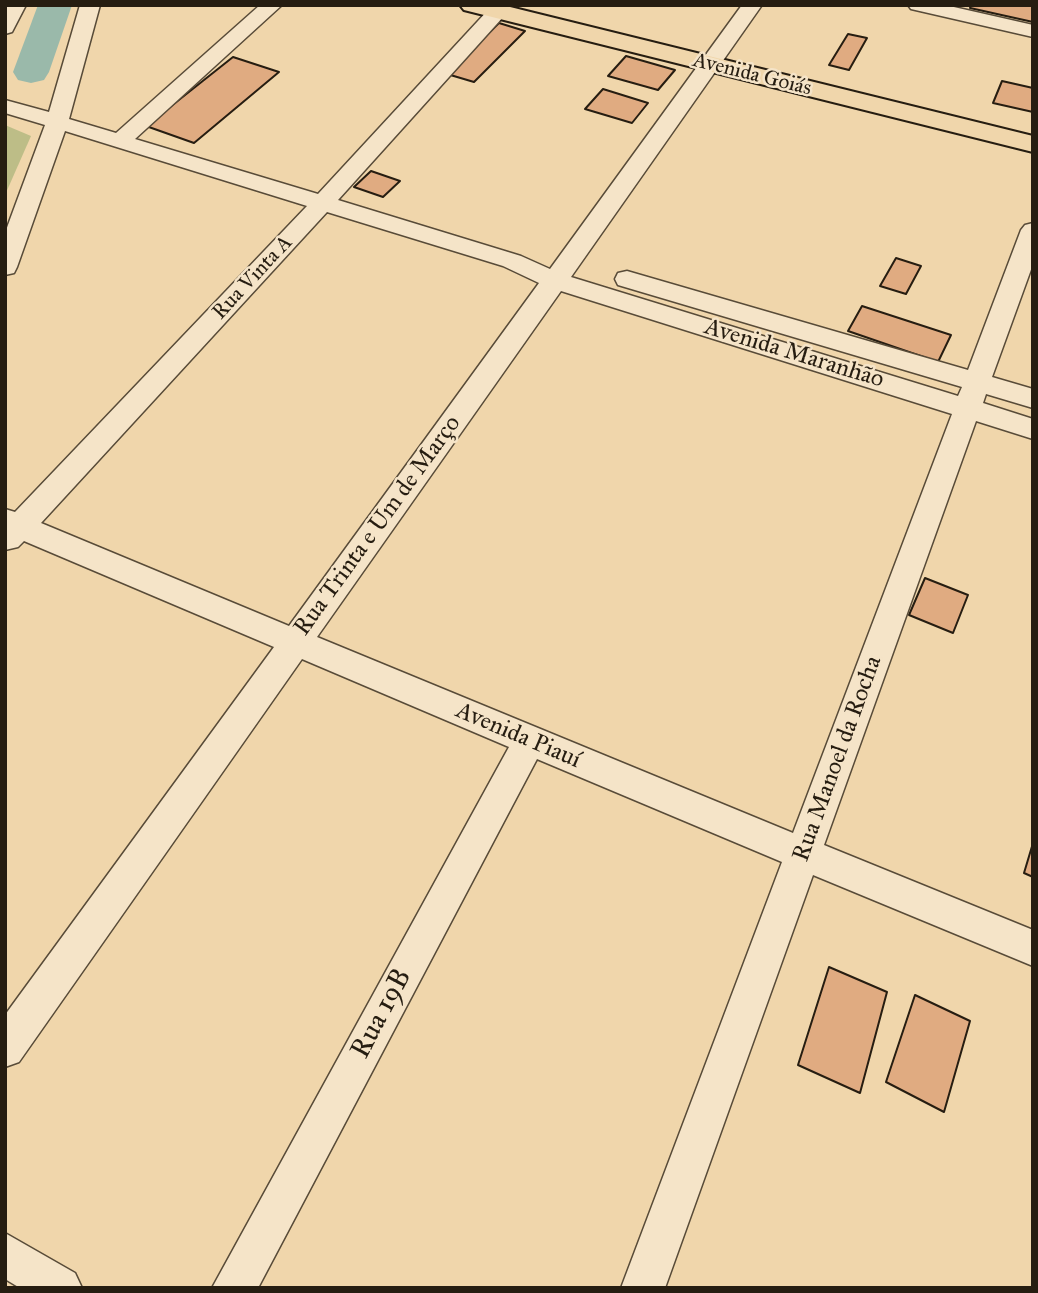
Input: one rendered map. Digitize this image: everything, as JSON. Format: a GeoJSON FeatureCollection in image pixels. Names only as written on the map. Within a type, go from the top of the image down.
{"type":"FeatureCollection","features":[{"type":"Feature","properties":{"kind":"main road","name":"Avenida Goiás"},"geometry":{"type":"LineString","coordinates":[[472,5],[1033,124]]}},
{"type":"Feature","properties":{"kind":"main road","name":"Avenida Goiás"},"geometry":{"type":"LineString","coordinates":[[546,5],[717,57],[1033,144]]}},
{"type":"Feature","properties":{"kind":"street"},"geometry":{"type":"LineString","coordinates":[[5,28],[16,5]]}},
{"type":"Feature","properties":{"kind":"street"},"geometry":{"type":"LineString","coordinates":[[5,267],[57,121],[90,5]]}},
{"type":"Feature","properties":{"kind":"street"},"geometry":{"type":"LineString","coordinates":[[120,141],[272,5]]}},
{"type":"Feature","properties":{"kind":"street","name":"Rua Trinta e Um de Março"},"geometry":{"type":"LineString","coordinates":[[5,1048],[752,5]]}},
{"type":"Feature","properties":{"kind":"street"},"geometry":{"type":"LineString","coordinates":[[918,5],[1033,31]]}},
{"type":"Feature","properties":{"kind":"street","name":"Rua Vinta A"},"geometry":{"type":"LineString","coordinates":[[10,529],[323,203],[497,12]]}},
{"type":"Feature","properties":{"kind":"street","name":"Avenida Maranhão"},"geometry":{"type":"LineString","coordinates":[[5,106],[512,261],[560,271],[972,395],[1033,429]]}},
{"type":"Feature","properties":{"kind":"street","name":"Rua Manoel da Rocha"},"geometry":{"type":"LineString","coordinates":[[643,1288],[1033,230]]}},
{"type":"Feature","properties":{"kind":"street","name":"Avenida Maranhão"},"geometry":{"type":"LineString","coordinates":[[972,395],[1033,399]]}},
{"type":"Feature","properties":{"kind":"street","name":"Avenida Piauí"},"geometry":{"type":"LineString","coordinates":[[10,529],[295,642],[1033,948]]}},
{"type":"Feature","properties":{"kind":"street","name":"Rua 19B"},"geometry":{"type":"LineString","coordinates":[[234,1288],[530,741]]}},
{"type":"Feature","properties":{"kind":"street"},"geometry":{"type":"LineString","coordinates":[[5,1254],[60,1288]]}},
{"type":"Feature","properties":{"kind":"green space"},"geometry":{"type":"Polygon","coordinates":[[[5,125],[31,136],[5,195],[5,125]]]}},
{"type":"Feature","properties":{"kind":"building"},"geometry":{"type":"Polygon","coordinates":[[[971,5],[1033,5],[1033,22],[970,8],[971,5]]]}},
{"type":"Feature","properties":{"kind":"building"},"geometry":{"type":"Polygon","coordinates":[[[499,23],[525,31],[474,82],[447,74],[499,23]]]}},
{"type":"Feature","properties":{"kind":"building"},"geometry":{"type":"Polygon","coordinates":[[[848,34],[867,38],[849,70],[829,65],[848,34]]]}},
{"type":"Feature","properties":{"kind":"building"},"geometry":{"type":"Polygon","coordinates":[[[626,56],[675,70],[658,90],[608,76],[626,56]]]}},
{"type":"Feature","properties":{"kind":"building"},"geometry":{"type":"Polygon","coordinates":[[[233,57],[279,72],[194,143],[146,126],[233,57]]]}},
{"type":"Feature","properties":{"kind":"building"},"geometry":{"type":"Polygon","coordinates":[[[1002,81],[1033,88],[1033,112],[993,103],[1002,81]]]}},
{"type":"Feature","properties":{"kind":"building"},"geometry":{"type":"Polygon","coordinates":[[[603,89],[648,103],[632,123],[585,109],[603,89]]]}},
{"type":"Feature","properties":{"kind":"building"},"geometry":{"type":"Polygon","coordinates":[[[371,171],[400,181],[383,197],[354,187],[371,171]]]}},
{"type":"Feature","properties":{"kind":"building"},"geometry":{"type":"Polygon","coordinates":[[[896,258],[921,266],[906,294],[880,286],[896,258]]]}},
{"type":"Feature","properties":{"kind":"building"},"geometry":{"type":"Polygon","coordinates":[[[862,306],[951,335],[938,362],[848,331],[862,306]]]}},
{"type":"Feature","properties":{"kind":"building"},"geometry":{"type":"Polygon","coordinates":[[[925,578],[968,595],[953,633],[909,615],[925,578]]]}},
{"type":"Feature","properties":{"kind":"building"},"geometry":{"type":"Polygon","coordinates":[[[1033,843],[1033,877],[1024,873],[1033,843]]]}},
{"type":"Feature","properties":{"kind":"building"},"geometry":{"type":"Polygon","coordinates":[[[829,967],[887,992],[860,1093],[798,1065],[829,967]]]}},
{"type":"Feature","properties":{"kind":"building"},"geometry":{"type":"Polygon","coordinates":[[[915,995],[970,1021],[944,1112],[886,1082],[915,995]]]}},
{"type":"Feature","properties":{"kind":"waterway"},"geometry":{"type":"LineString","coordinates":[[31,72],[55,5]]}}]}
